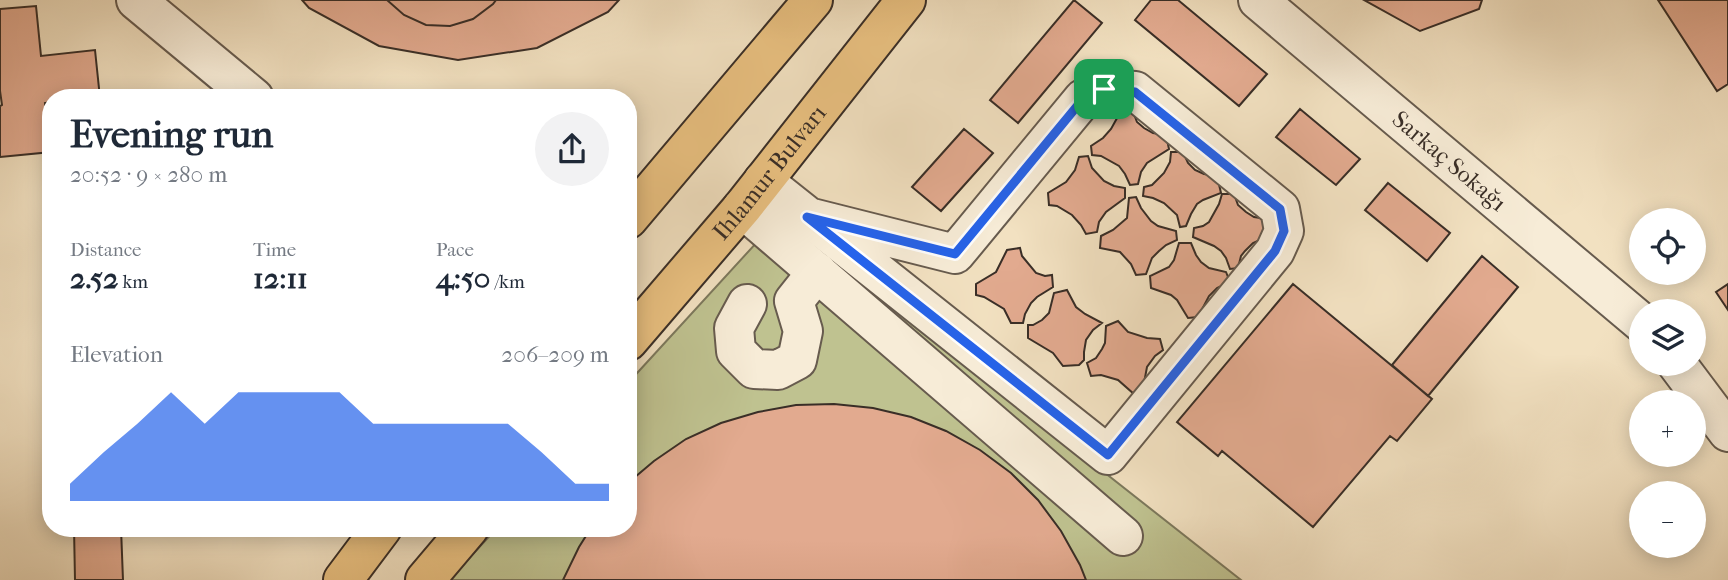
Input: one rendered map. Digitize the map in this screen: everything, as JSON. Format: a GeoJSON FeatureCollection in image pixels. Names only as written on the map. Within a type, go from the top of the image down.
{"type":"FeatureCollection","features":[{"type":"Feature","properties":{"kind":"main road"},"geometry":{"type":"LineString","coordinates":[[637,208],[813,0]]}},
{"type":"Feature","properties":{"kind":"main road","name":"Ihlamur Bulvarı"},"geometry":{"type":"LineString","coordinates":[[637,330],[752,195],[906,0]]}},
{"type":"Feature","properties":{"kind":"main road"},"geometry":{"type":"LineString","coordinates":[[343,580],[375,537]]}},
{"type":"Feature","properties":{"kind":"main road"},"geometry":{"type":"LineString","coordinates":[[425,580],[461,537]]}},
{"type":"Feature","properties":{"kind":"street"},"geometry":{"type":"LineString","coordinates":[[136,0],[243,89]]}},
{"type":"Feature","properties":{"kind":"street","name":"Sarkaç Sokağı"},"geometry":{"type":"LineString","coordinates":[[1258,0],[1629,312]]}},
{"type":"Feature","properties":{"kind":"street"},"geometry":{"type":"LineString","coordinates":[[807,217],[1108,455],[1275,251],[1284,231],[1280,209],[1135,92],[1104,89],[1083,99],[916,302]]}},
{"type":"Feature","properties":{"kind":"street"},"geometry":{"type":"LineString","coordinates":[[752,195],[807,217],[955,254]]}},
{"type":"Feature","properties":{"kind":"street"},"geometry":{"type":"LineString","coordinates":[[752,195],[817,272],[1123,536]]}},
{"type":"Feature","properties":{"kind":"street"},"geometry":{"type":"LineString","coordinates":[[747,304],[734,328],[736,351],[754,369],[778,370],[797,360],[803,331],[794,301],[817,272]]}},
{"type":"Feature","properties":{"kind":"street"},"geometry":{"type":"LineString","coordinates":[[1686,376],[1728,432]]}},
{"type":"Feature","properties":{"kind":"green space"},"geometry":{"type":"Polygon","coordinates":[[[780,217],[1241,580],[449,580],[489,537],[637,537],[637,373],[780,217]]]}},
{"type":"Feature","properties":{"kind":"building"},"geometry":{"type":"Polygon","coordinates":[[[302,0],[619,0],[608,12],[537,48],[458,60],[379,46],[309,8],[302,0]]]}},
{"type":"Feature","properties":{"kind":"building"},"geometry":{"type":"Polygon","coordinates":[[[387,0],[496,0],[473,19],[450,26],[426,25],[404,15],[387,0]]]}},
{"type":"Feature","properties":{"kind":"building"},"geometry":{"type":"Polygon","coordinates":[[[1074,0],[1102,23],[1018,123],[990,100],[1074,0]]]}},
{"type":"Feature","properties":{"kind":"building"},"geometry":{"type":"Polygon","coordinates":[[[1151,0],[1178,0],[1267,74],[1239,106],[1135,20],[1151,0]]]}},
{"type":"Feature","properties":{"kind":"building"},"geometry":{"type":"Polygon","coordinates":[[[1364,0],[1482,0],[1479,9],[1420,31],[1364,0]]]}},
{"type":"Feature","properties":{"kind":"building"},"geometry":{"type":"Polygon","coordinates":[[[1658,0],[1728,0],[1728,84],[1717,91],[1658,0]]]}},
{"type":"Feature","properties":{"kind":"building"},"geometry":{"type":"Polygon","coordinates":[[[36,6],[41,56],[95,50],[99,89],[42,89],[42,153],[0,157],[0,9],[36,6]]]}},
{"type":"Feature","properties":{"kind":"building"},"geometry":{"type":"Polygon","coordinates":[[[1132,109],[1137,122],[1144,128],[1166,135],[1169,149],[1147,163],[1138,184],[1130,185],[1119,166],[1101,156],[1092,155],[1091,146],[1111,129],[1121,111],[1132,109]]]}},
{"type":"Feature","properties":{"kind":"building"},"geometry":{"type":"Polygon","coordinates":[[[1300,109],[1360,159],[1336,185],[1276,137],[1300,109]]]}},
{"type":"Feature","properties":{"kind":"building"},"geometry":{"type":"Polygon","coordinates":[[[964,129],[993,153],[941,211],[912,187],[964,129]]]}},
{"type":"Feature","properties":{"kind":"building"},"geometry":{"type":"Polygon","coordinates":[[[1171,152],[1183,152],[1195,170],[1217,176],[1221,193],[1197,204],[1186,226],[1180,227],[1177,215],[1164,203],[1143,196],[1144,187],[1152,185],[1164,173],[1170,162],[1171,152]]]}},
{"type":"Feature","properties":{"kind":"building"},"geometry":{"type":"Polygon","coordinates":[[[1088,156],[1092,168],[1104,181],[1125,188],[1125,198],[1106,212],[1099,222],[1097,232],[1086,234],[1072,215],[1057,206],[1049,205],[1048,193],[1066,182],[1075,170],[1079,157],[1088,156]]]}},
{"type":"Feature","properties":{"kind":"building"},"geometry":{"type":"Polygon","coordinates":[[[1388,183],[1450,233],[1427,261],[1365,210],[1388,183]]]}},
{"type":"Feature","properties":{"kind":"building"},"geometry":{"type":"Polygon","coordinates":[[[1222,194],[1234,194],[1238,205],[1246,212],[1254,217],[1267,219],[1271,235],[1253,243],[1241,256],[1238,268],[1230,269],[1221,251],[1193,237],[1194,228],[1209,222],[1222,194]]]}},
{"type":"Feature","properties":{"kind":"building"},"geometry":{"type":"Polygon","coordinates":[[[1136,197],[1151,221],[1176,231],[1177,240],[1166,245],[1152,258],[1146,274],[1136,275],[1131,264],[1120,252],[1100,248],[1101,236],[1127,218],[1129,198],[1136,197]]]}},
{"type":"Feature","properties":{"kind":"building"},"geometry":{"type":"Polygon","coordinates":[[[1179,243],[1191,243],[1201,262],[1209,268],[1226,272],[1230,282],[1217,288],[1209,296],[1198,317],[1188,318],[1171,295],[1151,288],[1150,276],[1169,267],[1179,243]]]}},
{"type":"Feature","properties":{"kind":"building"},"geometry":{"type":"Polygon","coordinates":[[[1020,248],[1022,256],[1036,273],[1052,275],[1053,287],[1031,303],[1023,323],[1011,323],[1004,309],[976,295],[976,284],[996,272],[1007,250],[1020,248]]]}},
{"type":"Feature","properties":{"kind":"building"},"geometry":{"type":"Polygon","coordinates":[[[1482,256],[1518,287],[1428,396],[1392,365],[1482,256]]]}},
{"type":"Feature","properties":{"kind":"building"},"geometry":{"type":"Polygon","coordinates":[[[1293,284],[1432,399],[1397,441],[1390,436],[1313,527],[1222,451],[1218,456],[1177,422],[1293,284]]]}},
{"type":"Feature","properties":{"kind":"building"},"geometry":{"type":"Polygon","coordinates":[[[1728,284],[1728,310],[1716,292],[1728,284]]]}},
{"type":"Feature","properties":{"kind":"building"},"geometry":{"type":"Polygon","coordinates":[[[1067,290],[1076,307],[1102,323],[1086,340],[1084,360],[1079,365],[1063,366],[1053,353],[1028,338],[1028,325],[1042,320],[1049,313],[1054,293],[1067,290]]]}},
{"type":"Feature","properties":{"kind":"building"},"geometry":{"type":"Polygon","coordinates":[[[1118,321],[1128,332],[1160,339],[1163,350],[1147,367],[1144,383],[1134,394],[1118,380],[1101,375],[1091,376],[1087,363],[1096,358],[1102,349],[1106,326],[1118,321]]]}},
{"type":"Feature","properties":{"kind":"building"},"geometry":{"type":"Polygon","coordinates":[[[834,404],[873,408],[911,417],[946,431],[980,450],[1011,473],[1038,500],[1061,531],[1086,580],[563,580],[585,537],[637,537],[637,475],[654,461],[686,439],[721,423],[796,405],[834,404]]]}},
{"type":"Feature","properties":{"kind":"building"},"geometry":{"type":"Polygon","coordinates":[[[74,537],[121,537],[123,580],[75,580],[74,537]]]}},
{"type":"Feature","properties":{"kind":"route"},"geometry":{"type":"LineString","coordinates":[[1104,89],[1135,92],[1280,209],[1284,231],[1275,251],[1108,455],[807,217],[955,254],[1083,99],[1104,89]]}}]}
